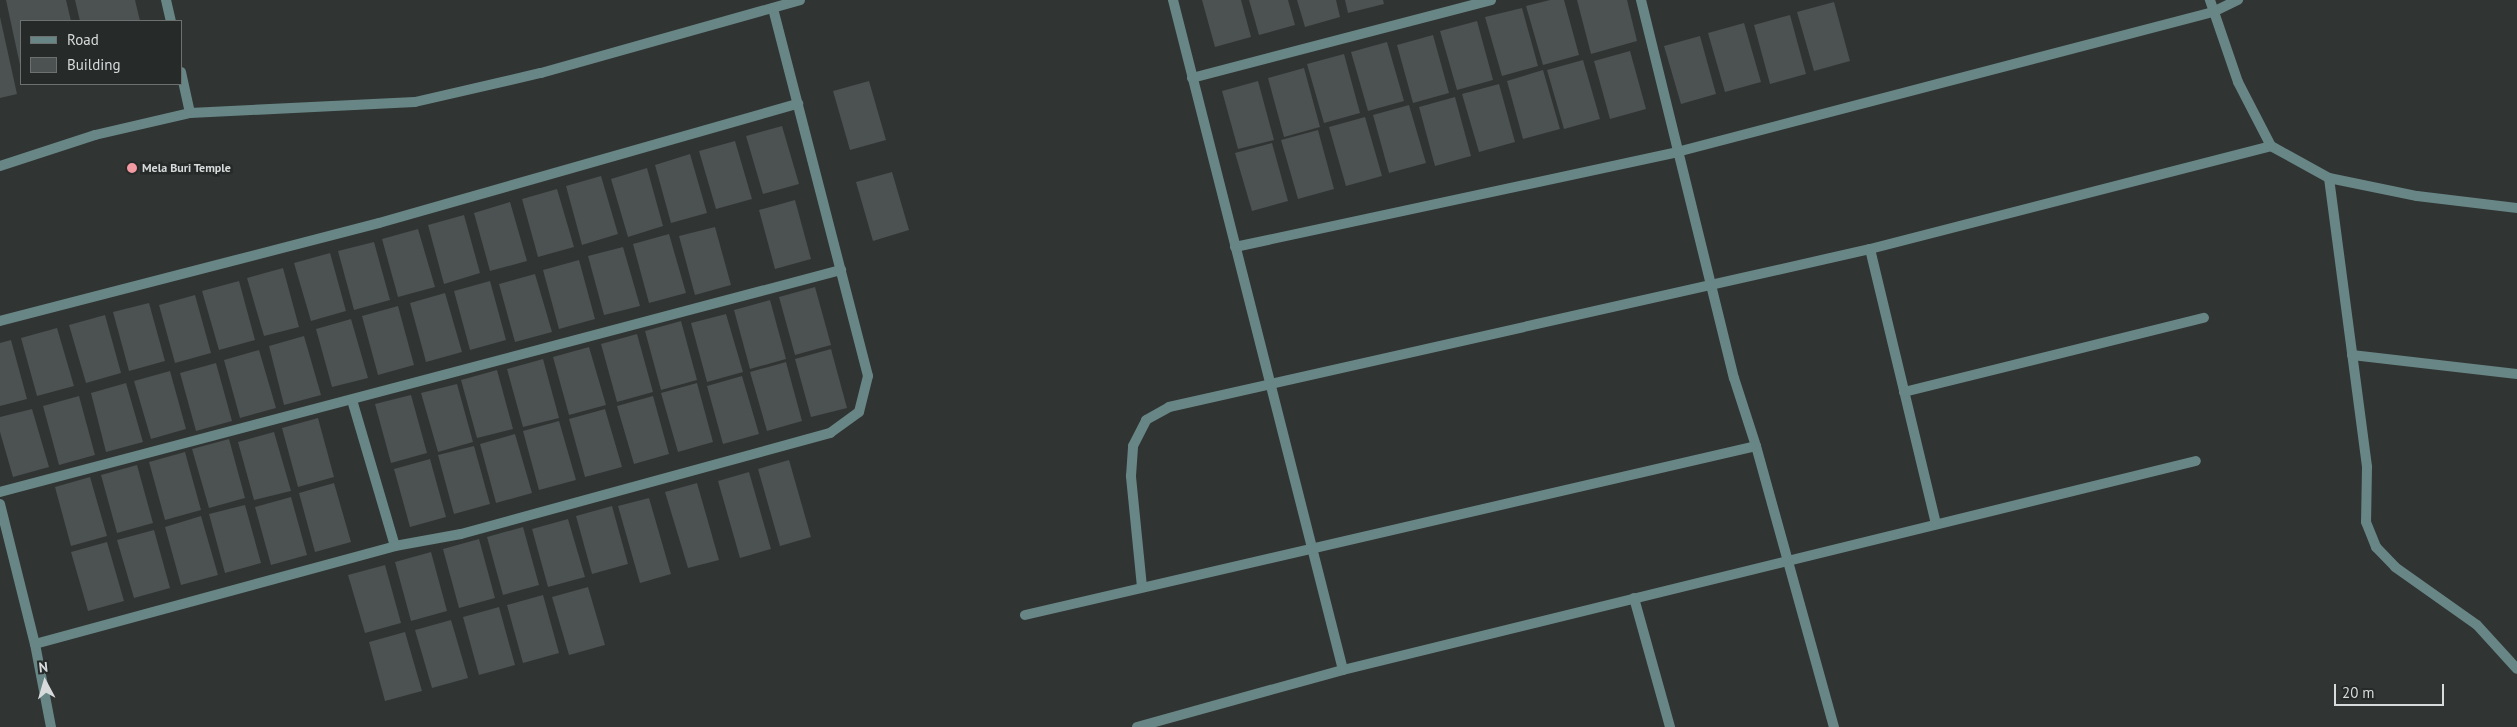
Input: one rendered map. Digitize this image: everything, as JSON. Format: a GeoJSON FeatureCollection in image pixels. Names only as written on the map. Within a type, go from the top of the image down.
{"type":"FeatureCollection","features":[{"type":"Feature","properties":{"kind":"street"},"geometry":{"type":"LineString","coordinates":[[166,0],[171,20]]}},
{"type":"Feature","properties":{"kind":"street"},"geometry":{"type":"LineString","coordinates":[[0,166],[94,135],[190,113],[415,102],[541,73],[800,0]]}},
{"type":"Feature","properties":{"kind":"street"},"geometry":{"type":"LineString","coordinates":[[1173,0],[1269,386],[1343,670]]}},
{"type":"Feature","properties":{"kind":"street"},"geometry":{"type":"LineString","coordinates":[[1192,78],[1492,0]]}},
{"type":"Feature","properties":{"kind":"street"},"geometry":{"type":"LineString","coordinates":[[1641,0],[1734,378],[1756,446],[1834,727]]}},
{"type":"Feature","properties":{"kind":"street"},"geometry":{"type":"LineString","coordinates":[[2210,0],[2238,82],[2271,146],[2328,178],[2417,196],[2517,208]]}},
{"type":"Feature","properties":{"kind":"street"},"geometry":{"type":"LineString","coordinates":[[1235,247],[1677,152],[2213,12],[2238,0]]}},
{"type":"Feature","properties":{"kind":"street"},"geometry":{"type":"LineString","coordinates":[[35,644],[395,546],[461,534],[830,433],[859,412],[868,376],[773,8]]}},
{"type":"Feature","properties":{"kind":"street"},"geometry":{"type":"LineString","coordinates":[[182,77],[190,113]]}},
{"type":"Feature","properties":{"kind":"street"},"geometry":{"type":"LineString","coordinates":[[0,321],[379,223],[798,104]]}},
{"type":"Feature","properties":{"kind":"street"},"geometry":{"type":"LineString","coordinates":[[1142,587],[1131,476],[1133,446],[1146,420],[1169,407],[1269,386],[1870,249],[2271,146]]}},
{"type":"Feature","properties":{"kind":"street"},"geometry":{"type":"LineString","coordinates":[[2328,178],[2367,467],[2366,522],[2376,547],[2395,567],[2476,626],[2517,669]]}},
{"type":"Feature","properties":{"kind":"street"},"geometry":{"type":"LineString","coordinates":[[1870,249],[1936,523]]}},
{"type":"Feature","properties":{"kind":"street"},"geometry":{"type":"LineString","coordinates":[[0,492],[841,270]]}},
{"type":"Feature","properties":{"kind":"street"},"geometry":{"type":"LineString","coordinates":[[1904,392],[2204,318]]}},
{"type":"Feature","properties":{"kind":"street"},"geometry":{"type":"LineString","coordinates":[[2352,355],[2517,374]]}},
{"type":"Feature","properties":{"kind":"street"},"geometry":{"type":"LineString","coordinates":[[352,400],[395,546]]}},
{"type":"Feature","properties":{"kind":"street"},"geometry":{"type":"LineString","coordinates":[[1026,615],[1756,446]]}},
{"type":"Feature","properties":{"kind":"street"},"geometry":{"type":"LineString","coordinates":[[1137,727],[1343,670],[1786,559],[2196,461]]}},
{"type":"Feature","properties":{"kind":"street"},"geometry":{"type":"LineString","coordinates":[[0,504],[35,644],[51,727]]}},
{"type":"Feature","properties":{"kind":"street"},"geometry":{"type":"LineString","coordinates":[[1634,598],[1670,727]]}},
{"type":"Feature","properties":{"kind":"building"},"geometry":{"type":"Polygon","coordinates":[[[6,0],[66,0],[71,20],[20,20],[20,65],[6,0]]]}},
{"type":"Feature","properties":{"kind":"building"},"geometry":{"type":"Polygon","coordinates":[[[75,0],[135,0],[140,20],[80,20],[75,0]]]}},
{"type":"Feature","properties":{"kind":"building"},"geometry":{"type":"Polygon","coordinates":[[[1202,0],[1241,0],[1251,37],[1215,47],[1202,0]]]}},
{"type":"Feature","properties":{"kind":"building"},"geometry":{"type":"Polygon","coordinates":[[[1249,0],[1288,0],[1295,25],[1259,35],[1249,0]]]}},
{"type":"Feature","properties":{"kind":"building"},"geometry":{"type":"Polygon","coordinates":[[[1297,0],[1336,0],[1340,17],[1305,27],[1297,0]]]}},
{"type":"Feature","properties":{"kind":"building"},"geometry":{"type":"Polygon","coordinates":[[[1345,0],[1383,0],[1384,4],[1348,13],[1345,0]]]}},
{"type":"Feature","properties":{"kind":"building"},"geometry":{"type":"Polygon","coordinates":[[[1550,0],[1564,0],[1579,55],[1543,65],[1526,6],[1550,0]]]}},
{"type":"Feature","properties":{"kind":"building"},"geometry":{"type":"Polygon","coordinates":[[[1577,0],[1627,0],[1637,41],[1591,54],[1577,0]]]}},
{"type":"Feature","properties":{"kind":"building"},"geometry":{"type":"Polygon","coordinates":[[[1834,2],[1850,61],[1814,71],[1797,12],[1834,2]]]}},
{"type":"Feature","properties":{"kind":"building"},"geometry":{"type":"Polygon","coordinates":[[[1522,8],[1538,66],[1502,76],[1485,17],[1522,8]]]}},
{"type":"Feature","properties":{"kind":"building"},"geometry":{"type":"Polygon","coordinates":[[[1790,15],[1806,74],[1770,84],[1754,25],[1790,15]]]}},
{"type":"Feature","properties":{"kind":"building"},"geometry":{"type":"Polygon","coordinates":[[[0,17],[17,94],[0,98],[0,17]]]}},
{"type":"Feature","properties":{"kind":"building"},"geometry":{"type":"Polygon","coordinates":[[[1477,21],[1493,80],[1457,90],[1440,31],[1477,21]]]}},
{"type":"Feature","properties":{"kind":"building"},"geometry":{"type":"Polygon","coordinates":[[[1744,23],[1761,82],[1725,92],[1708,33],[1744,23]]]}},
{"type":"Feature","properties":{"kind":"building"},"geometry":{"type":"Polygon","coordinates":[[[1433,35],[1449,93],[1413,103],[1397,45],[1433,35]]]}},
{"type":"Feature","properties":{"kind":"building"},"geometry":{"type":"Polygon","coordinates":[[[1700,36],[1716,94],[1681,104],[1664,46],[1700,36]]]}},
{"type":"Feature","properties":{"kind":"building"},"geometry":{"type":"Polygon","coordinates":[[[1387,42],[1404,101],[1368,111],[1351,52],[1387,42]]]}},
{"type":"Feature","properties":{"kind":"building"},"geometry":{"type":"Polygon","coordinates":[[[1630,51],[1646,109],[1610,119],[1594,61],[1630,51]]]}},
{"type":"Feature","properties":{"kind":"building"},"geometry":{"type":"Polygon","coordinates":[[[1344,54],[1360,113],[1324,123],[1307,64],[1344,54]]]}},
{"type":"Feature","properties":{"kind":"building"},"geometry":{"type":"Polygon","coordinates":[[[1583,60],[1600,119],[1564,129],[1547,70],[1583,60]]]}},
{"type":"Feature","properties":{"kind":"building"},"geometry":{"type":"Polygon","coordinates":[[[1304,68],[1320,127],[1284,137],[1268,78],[1304,68]]]}},
{"type":"Feature","properties":{"kind":"building"},"geometry":{"type":"Polygon","coordinates":[[[1543,70],[1560,129],[1523,139],[1507,81],[1543,70]]]}},
{"type":"Feature","properties":{"kind":"building"},"geometry":{"type":"Polygon","coordinates":[[[869,81],[886,140],[850,150],[833,91],[869,81]]]}},
{"type":"Feature","properties":{"kind":"building"},"geometry":{"type":"Polygon","coordinates":[[[1258,81],[1274,140],[1238,149],[1222,91],[1258,81]]]}},
{"type":"Feature","properties":{"kind":"building"},"geometry":{"type":"Polygon","coordinates":[[[1499,84],[1515,142],[1479,152],[1462,94],[1499,84]]]}},
{"type":"Feature","properties":{"kind":"building"},"geometry":{"type":"Polygon","coordinates":[[[1455,97],[1471,156],[1435,166],[1419,107],[1455,97]]]}},
{"type":"Feature","properties":{"kind":"building"},"geometry":{"type":"Polygon","coordinates":[[[1409,105],[1426,163],[1389,173],[1373,115],[1409,105]]]}},
{"type":"Feature","properties":{"kind":"building"},"geometry":{"type":"Polygon","coordinates":[[[1365,117],[1382,176],[1346,186],[1329,127],[1365,117]]]}},
{"type":"Feature","properties":{"kind":"building"},"geometry":{"type":"Polygon","coordinates":[[[782,126],[799,184],[763,194],[746,136],[782,126]]]}},
{"type":"Feature","properties":{"kind":"building"},"geometry":{"type":"Polygon","coordinates":[[[1318,130],[1334,189],[1298,199],[1281,140],[1318,130]]]}},
{"type":"Feature","properties":{"kind":"building"},"geometry":{"type":"Polygon","coordinates":[[[735,141],[752,199],[716,209],[699,151],[735,141]]]}},
{"type":"Feature","properties":{"kind":"building"},"geometry":{"type":"Polygon","coordinates":[[[1272,143],[1288,201],[1252,211],[1235,153],[1272,143]]]}},
{"type":"Feature","properties":{"kind":"building"},"geometry":{"type":"Polygon","coordinates":[[[690,154],[707,213],[671,223],[655,165],[690,154]]]}},
{"type":"Feature","properties":{"kind":"building"},"geometry":{"type":"Polygon","coordinates":[[[647,168],[663,226],[628,237],[611,179],[647,168]]]}},
{"type":"Feature","properties":{"kind":"building"},"geometry":{"type":"Polygon","coordinates":[[[892,172],[909,230],[873,241],[856,182],[892,172]]]}},
{"type":"Feature","properties":{"kind":"building"},"geometry":{"type":"Polygon","coordinates":[[[601,176],[618,234],[582,245],[566,186],[601,176]]]}},
{"type":"Feature","properties":{"kind":"building"},"geometry":{"type":"Polygon","coordinates":[[[557,189],[574,247],[538,257],[522,199],[557,189]]]}},
{"type":"Feature","properties":{"kind":"building"},"geometry":{"type":"Polygon","coordinates":[[[795,200],[811,259],[775,269],[759,210],[795,200]]]}},
{"type":"Feature","properties":{"kind":"building"},"geometry":{"type":"Polygon","coordinates":[[[510,202],[527,261],[490,271],[474,213],[510,202]]]}},
{"type":"Feature","properties":{"kind":"building"},"geometry":{"type":"Polygon","coordinates":[[[464,215],[480,273],[444,284],[428,225],[464,215]]]}},
{"type":"Feature","properties":{"kind":"building"},"geometry":{"type":"Polygon","coordinates":[[[715,227],[731,285],[695,295],[679,236],[715,227]]]}},
{"type":"Feature","properties":{"kind":"building"},"geometry":{"type":"Polygon","coordinates":[[[418,229],[435,287],[398,297],[382,239],[418,229]]]}},
{"type":"Feature","properties":{"kind":"building"},"geometry":{"type":"Polygon","coordinates":[[[669,234],[686,293],[649,303],[633,244],[669,234]]]}},
{"type":"Feature","properties":{"kind":"building"},"geometry":{"type":"Polygon","coordinates":[[[374,242],[390,300],[354,310],[338,251],[374,242]]]}},
{"type":"Feature","properties":{"kind":"building"},"geometry":{"type":"Polygon","coordinates":[[[623,247],[640,306],[604,315],[588,256],[623,247]]]}},
{"type":"Feature","properties":{"kind":"building"},"geometry":{"type":"Polygon","coordinates":[[[330,253],[346,311],[311,321],[294,263],[330,253]]]}},
{"type":"Feature","properties":{"kind":"building"},"geometry":{"type":"Polygon","coordinates":[[[579,260],[595,319],[559,329],[543,270],[579,260]]]}},
{"type":"Feature","properties":{"kind":"building"},"geometry":{"type":"Polygon","coordinates":[[[283,268],[299,327],[264,336],[247,278],[283,268]]]}},
{"type":"Feature","properties":{"kind":"building"},"geometry":{"type":"Polygon","coordinates":[[[535,274],[552,332],[515,342],[499,284],[535,274]]]}},
{"type":"Feature","properties":{"kind":"building"},"geometry":{"type":"Polygon","coordinates":[[[239,281],[255,340],[219,350],[202,291],[239,281]]]}},
{"type":"Feature","properties":{"kind":"building"},"geometry":{"type":"Polygon","coordinates":[[[490,281],[506,340],[470,350],[454,291],[490,281]]]}},
{"type":"Feature","properties":{"kind":"building"},"geometry":{"type":"Polygon","coordinates":[[[815,287],[831,345],[795,355],[779,297],[815,287]]]}},
{"type":"Feature","properties":{"kind":"building"},"geometry":{"type":"Polygon","coordinates":[[[445,293],[462,352],[426,362],[410,303],[445,293]]]}},
{"type":"Feature","properties":{"kind":"building"},"geometry":{"type":"Polygon","coordinates":[[[195,295],[211,353],[175,363],[159,305],[195,295]]]}},
{"type":"Feature","properties":{"kind":"building"},"geometry":{"type":"Polygon","coordinates":[[[770,300],[786,359],[750,369],[734,310],[770,300]]]}},
{"type":"Feature","properties":{"kind":"building"},"geometry":{"type":"Polygon","coordinates":[[[149,303],[165,361],[129,371],[113,312],[149,303]]]}},
{"type":"Feature","properties":{"kind":"building"},"geometry":{"type":"Polygon","coordinates":[[[398,306],[414,365],[378,375],[362,316],[398,306]]]}},
{"type":"Feature","properties":{"kind":"building"},"geometry":{"type":"Polygon","coordinates":[[[726,314],[743,372],[707,382],[691,323],[726,314]]]}},
{"type":"Feature","properties":{"kind":"building"},"geometry":{"type":"Polygon","coordinates":[[[105,315],[121,373],[86,383],[69,325],[105,315]]]}},
{"type":"Feature","properties":{"kind":"building"},"geometry":{"type":"Polygon","coordinates":[[[351,319],[368,378],[332,387],[316,329],[351,319]]]}},
{"type":"Feature","properties":{"kind":"building"},"geometry":{"type":"Polygon","coordinates":[[[681,321],[697,380],[661,390],[645,331],[681,321]]]}},
{"type":"Feature","properties":{"kind":"building"},"geometry":{"type":"Polygon","coordinates":[[[57,328],[74,386],[37,396],[21,338],[57,328]]]}},
{"type":"Feature","properties":{"kind":"building"},"geometry":{"type":"Polygon","coordinates":[[[637,334],[653,392],[617,402],[601,344],[637,334]]]}},
{"type":"Feature","properties":{"kind":"building"},"geometry":{"type":"Polygon","coordinates":[[[304,336],[321,395],[284,405],[269,346],[304,336]]]}},
{"type":"Feature","properties":{"kind":"building"},"geometry":{"type":"Polygon","coordinates":[[[11,340],[27,399],[0,406],[0,343],[11,340]]]}},
{"type":"Feature","properties":{"kind":"building"},"geometry":{"type":"Polygon","coordinates":[[[589,347],[606,405],[569,415],[553,357],[589,347]]]}},
{"type":"Feature","properties":{"kind":"building"},"geometry":{"type":"Polygon","coordinates":[[[831,349],[847,408],[811,417],[795,359],[831,349]]]}},
{"type":"Feature","properties":{"kind":"building"},"geometry":{"type":"Polygon","coordinates":[[[259,350],[276,408],[240,418],[224,360],[259,350]]]}},
{"type":"Feature","properties":{"kind":"building"},"geometry":{"type":"Polygon","coordinates":[[[543,359],[559,418],[523,427],[507,369],[543,359]]]}},
{"type":"Feature","properties":{"kind":"building"},"geometry":{"type":"Polygon","coordinates":[[[786,362],[802,421],[767,431],[750,372],[786,362]]]}},
{"type":"Feature","properties":{"kind":"building"},"geometry":{"type":"Polygon","coordinates":[[[216,363],[232,421],[196,431],[180,373],[216,363]]]}},
{"type":"Feature","properties":{"kind":"building"},"geometry":{"type":"Polygon","coordinates":[[[497,370],[513,429],[477,438],[461,380],[497,370]]]}},
{"type":"Feature","properties":{"kind":"building"},"geometry":{"type":"Polygon","coordinates":[[[170,371],[186,429],[151,439],[134,381],[170,371]]]}},
{"type":"Feature","properties":{"kind":"building"},"geometry":{"type":"Polygon","coordinates":[[[742,376],[759,434],[723,444],[707,386],[742,376]]]}},
{"type":"Feature","properties":{"kind":"building"},"geometry":{"type":"Polygon","coordinates":[[[126,383],[143,442],[106,452],[91,393],[126,383]]]}},
{"type":"Feature","properties":{"kind":"building"},"geometry":{"type":"Polygon","coordinates":[[[697,383],[713,442],[678,452],[661,393],[697,383]]]}},
{"type":"Feature","properties":{"kind":"building"},"geometry":{"type":"Polygon","coordinates":[[[457,384],[473,442],[438,452],[421,393],[457,384]]]}},
{"type":"Feature","properties":{"kind":"building"},"geometry":{"type":"Polygon","coordinates":[[[411,395],[427,453],[391,463],[375,404],[411,395]]]}},
{"type":"Feature","properties":{"kind":"building"},"geometry":{"type":"Polygon","coordinates":[[[79,396],[95,455],[59,465],[43,406],[79,396]]]}},
{"type":"Feature","properties":{"kind":"building"},"geometry":{"type":"Polygon","coordinates":[[[653,396],[669,454],[634,464],[617,406],[653,396]]]}},
{"type":"Feature","properties":{"kind":"building"},"geometry":{"type":"Polygon","coordinates":[[[32,409],[49,467],[13,477],[0,432],[0,417],[32,409]]]}},
{"type":"Feature","properties":{"kind":"building"},"geometry":{"type":"Polygon","coordinates":[[[605,409],[622,467],[585,477],[569,419],[605,409]]]}},
{"type":"Feature","properties":{"kind":"building"},"geometry":{"type":"Polygon","coordinates":[[[318,418],[334,477],[298,487],[282,428],[318,418]]]}},
{"type":"Feature","properties":{"kind":"building"},"geometry":{"type":"Polygon","coordinates":[[[559,421],[576,480],[539,490],[523,431],[559,421]]]}},
{"type":"Feature","properties":{"kind":"building"},"geometry":{"type":"Polygon","coordinates":[[[274,432],[291,491],[254,500],[238,442],[274,432]]]}},
{"type":"Feature","properties":{"kind":"building"},"geometry":{"type":"Polygon","coordinates":[[[515,434],[532,493],[496,503],[480,444],[515,434]]]}},
{"type":"Feature","properties":{"kind":"building"},"geometry":{"type":"Polygon","coordinates":[[[229,439],[245,498],[209,508],[192,449],[229,439]]]}},
{"type":"Feature","properties":{"kind":"building"},"geometry":{"type":"Polygon","coordinates":[[[474,446],[490,504],[454,514],[438,455],[474,446]]]}},
{"type":"Feature","properties":{"kind":"building"},"geometry":{"type":"Polygon","coordinates":[[[185,452],[201,510],[165,520],[149,462],[185,452]]]}},
{"type":"Feature","properties":{"kind":"building"},"geometry":{"type":"Polygon","coordinates":[[[430,459],[446,517],[410,527],[394,469],[430,459]]]}},
{"type":"Feature","properties":{"kind":"building"},"geometry":{"type":"Polygon","coordinates":[[[789,460],[811,537],[780,546],[758,469],[789,460]]]}},
{"type":"Feature","properties":{"kind":"building"},"geometry":{"type":"Polygon","coordinates":[[[137,465],[153,523],[117,533],[101,475],[137,465]]]}},
{"type":"Feature","properties":{"kind":"building"},"geometry":{"type":"Polygon","coordinates":[[[749,472],[771,549],[740,558],[718,481],[749,472]]]}},
{"type":"Feature","properties":{"kind":"building"},"geometry":{"type":"Polygon","coordinates":[[[90,477],[107,536],[71,546],[55,487],[90,477]]]}},
{"type":"Feature","properties":{"kind":"building"},"geometry":{"type":"Polygon","coordinates":[[[334,483],[351,542],[315,552],[299,493],[334,483]]]}},
{"type":"Feature","properties":{"kind":"building"},"geometry":{"type":"Polygon","coordinates":[[[697,483],[719,560],[688,568],[665,492],[697,483]]]}},
{"type":"Feature","properties":{"kind":"building"},"geometry":{"type":"Polygon","coordinates":[[[291,497],[307,555],[271,565],[255,507],[291,497]]]}},
{"type":"Feature","properties":{"kind":"building"},"geometry":{"type":"Polygon","coordinates":[[[649,498],[671,574],[640,583],[618,506],[649,498]]]}},
{"type":"Feature","properties":{"kind":"building"},"geometry":{"type":"Polygon","coordinates":[[[245,505],[261,563],[225,573],[209,514],[245,505]]]}},
{"type":"Feature","properties":{"kind":"building"},"geometry":{"type":"Polygon","coordinates":[[[612,506],[628,564],[592,574],[576,516],[612,506]]]}},
{"type":"Feature","properties":{"kind":"building"},"geometry":{"type":"Polygon","coordinates":[[[201,516],[218,575],[181,585],[165,527],[201,516]]]}},
{"type":"Feature","properties":{"kind":"building"},"geometry":{"type":"Polygon","coordinates":[[[568,519],[585,577],[548,587],[532,529],[568,519]]]}},
{"type":"Feature","properties":{"kind":"building"},"geometry":{"type":"Polygon","coordinates":[[[523,527],[539,585],[503,595],[487,537],[523,527]]]}},
{"type":"Feature","properties":{"kind":"building"},"geometry":{"type":"Polygon","coordinates":[[[154,530],[170,588],[134,598],[117,540],[154,530]]]}},
{"type":"Feature","properties":{"kind":"building"},"geometry":{"type":"Polygon","coordinates":[[[479,539],[495,598],[459,608],[443,549],[479,539]]]}},
{"type":"Feature","properties":{"kind":"building"},"geometry":{"type":"Polygon","coordinates":[[[107,542],[124,601],[88,611],[71,552],[107,542]]]}},
{"type":"Feature","properties":{"kind":"building"},"geometry":{"type":"Polygon","coordinates":[[[431,552],[447,611],[411,621],[395,562],[431,552]]]}},
{"type":"Feature","properties":{"kind":"building"},"geometry":{"type":"Polygon","coordinates":[[[385,565],[401,623],[365,633],[348,575],[385,565]]]}},
{"type":"Feature","properties":{"kind":"building"},"geometry":{"type":"Polygon","coordinates":[[[588,587],[605,645],[569,655],[552,597],[588,587]]]}},
{"type":"Feature","properties":{"kind":"building"},"geometry":{"type":"Polygon","coordinates":[[[543,595],[559,653],[523,663],[507,605],[543,595]]]}},
{"type":"Feature","properties":{"kind":"building"},"geometry":{"type":"Polygon","coordinates":[[[499,607],[515,665],[479,675],[463,617],[499,607]]]}},
{"type":"Feature","properties":{"kind":"building"},"geometry":{"type":"Polygon","coordinates":[[[451,620],[468,678],[432,688],[415,630],[451,620]]]}},
{"type":"Feature","properties":{"kind":"building"},"geometry":{"type":"Polygon","coordinates":[[[405,632],[422,691],[385,701],[369,642],[405,632]]]}},
{"type":"Feature","properties":{"kind":"place","name":"Mela Buri Temple"},"geometry":{"type":"Point","coordinates":[132,168]}}]}
